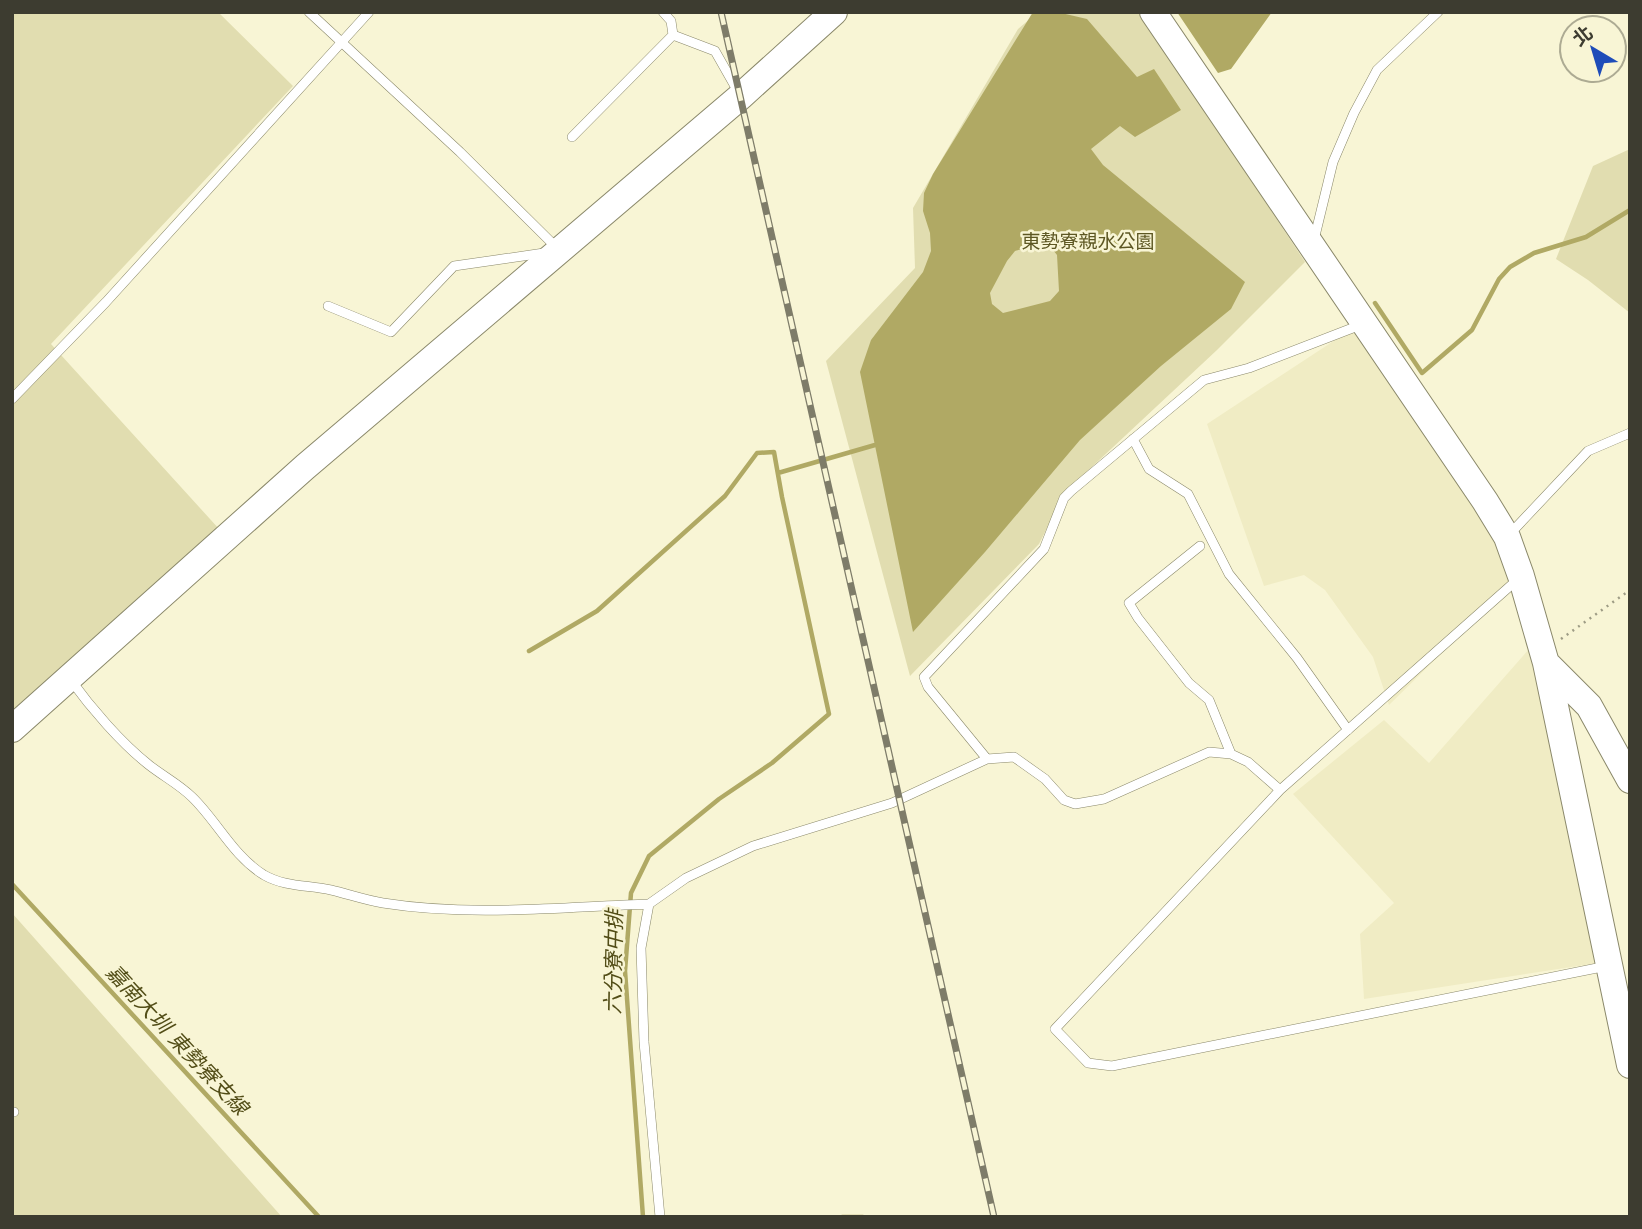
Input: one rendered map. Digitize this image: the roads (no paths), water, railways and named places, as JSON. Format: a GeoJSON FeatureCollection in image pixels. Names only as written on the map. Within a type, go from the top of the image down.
{"type":"FeatureCollection","features":[{"type":"Feature","properties":{"kind":"street"},"geometry":{"type":"LineString","coordinates":[[12,729],[305,467],[741,96],[834,12]]}},
{"type":"Feature","properties":{"kind":"street"},"geometry":{"type":"LineString","coordinates":[[1153,12],[1507,537],[1546,663],[1630,1065]]}},
{"type":"Feature","properties":{"kind":"street"},"geometry":{"type":"LineString","coordinates":[[1546,663],[1589,706],[1630,780]]}},
{"type":"Feature","properties":{"kind":"lane"},"geometry":{"type":"LineString","coordinates":[[309,12],[460,152],[559,250]]}},
{"type":"Feature","properties":{"kind":"lane"},"geometry":{"type":"LineString","coordinates":[[12,399],[106,302],[369,12]]}},
{"type":"Feature","properties":{"kind":"lane"},"geometry":{"type":"LineString","coordinates":[[663,12],[671,21],[673,35]]}},
{"type":"Feature","properties":{"kind":"lane"},"geometry":{"type":"LineString","coordinates":[[1312,249],[1333,162],[1354,113],[1377,70],[1438,12]]}},
{"type":"Feature","properties":{"kind":"lane"},"geometry":{"type":"LineString","coordinates":[[673,35],[715,51],[741,96]]}},
{"type":"Feature","properties":{"kind":"lane"},"geometry":{"type":"LineString","coordinates":[[572,137],[673,35]]}},
{"type":"Feature","properties":{"kind":"lane"},"geometry":{"type":"LineString","coordinates":[[328,306],[391,332],[454,266],[559,250]]}},
{"type":"Feature","properties":{"kind":"lane"},"geometry":{"type":"LineString","coordinates":[[987,759],[928,687],[924,677],[1044,549],[1064,498],[1204,380],[1249,368],[1363,324]]}},
{"type":"Feature","properties":{"kind":"lane"},"geometry":{"type":"LineString","coordinates":[[1507,537],[1588,451],[1630,433]]}},
{"type":"Feature","properties":{"kind":"lane"},"geometry":{"type":"LineString","coordinates":[[1133,439],[1149,469],[1188,494],[1229,574],[1297,658],[1348,730]]}},
{"type":"Feature","properties":{"kind":"lane"},"geometry":{"type":"LineString","coordinates":[[1200,546],[1129,603],[1189,682],[1209,701],[1231,754]]}},
{"type":"Feature","properties":{"kind":"lane"},"geometry":{"type":"LineString","coordinates":[[1521,576],[1280,790],[1055,1029],[1088,1063],[1112,1066],[1609,966]]}},
{"type":"Feature","properties":{"kind":"lane"},"geometry":{"type":"LineString","coordinates":[[69,678],[80,694],[126,744],[192,797],[244,858],[261,873],[278,882],[329,890],[382,903],[509,911],[645,904],[686,878],[753,846],[892,803],[987,759],[1014,757],[1045,779],[1064,800],[1075,804],[1104,799],[1209,752],[1231,754],[1258,769],[1280,790]]}},
{"type":"Feature","properties":{"kind":"lane"},"geometry":{"type":"LineString","coordinates":[[645,904],[641,948],[643,1042],[660,1217]]}},
{"type":"Feature","properties":{"kind":"waterway"},"geometry":{"type":"LineString","coordinates":[[1375,303],[1422,373],[1472,330],[1499,279],[1510,267],[1534,253],[1586,237],[1630,210]]}},
{"type":"Feature","properties":{"kind":"waterway"},"geometry":{"type":"LineString","coordinates":[[778,473],[875,445]]}},
{"type":"Feature","properties":{"kind":"waterway","name":"六分寮中排"},"geometry":{"type":"LineString","coordinates":[[529,651],[597,611],[725,496],[757,453],[774,452],[829,714],[772,763],[719,799],[649,856],[631,893],[625,971],[643,1217]]}},
{"type":"Feature","properties":{"kind":"waterway","name":"嘉南大圳 東勢寮支線"},"geometry":{"type":"LineString","coordinates":[[12,884],[319,1217]]}},
{"type":"Feature","properties":{"kind":"waterway"},"geometry":{"type":"LineString","coordinates":[[842,1217],[863,1217]]}},
{"type":"Feature","properties":{"kind":"railway"},"geometry":{"type":"LineString","coordinates":[[721,12],[994,1217]]}},
{"type":"Feature","properties":{"kind":"park label","name":"東勢寮親水公園"},"geometry":{"type":"Point","coordinates":[1088,241]}}]}
